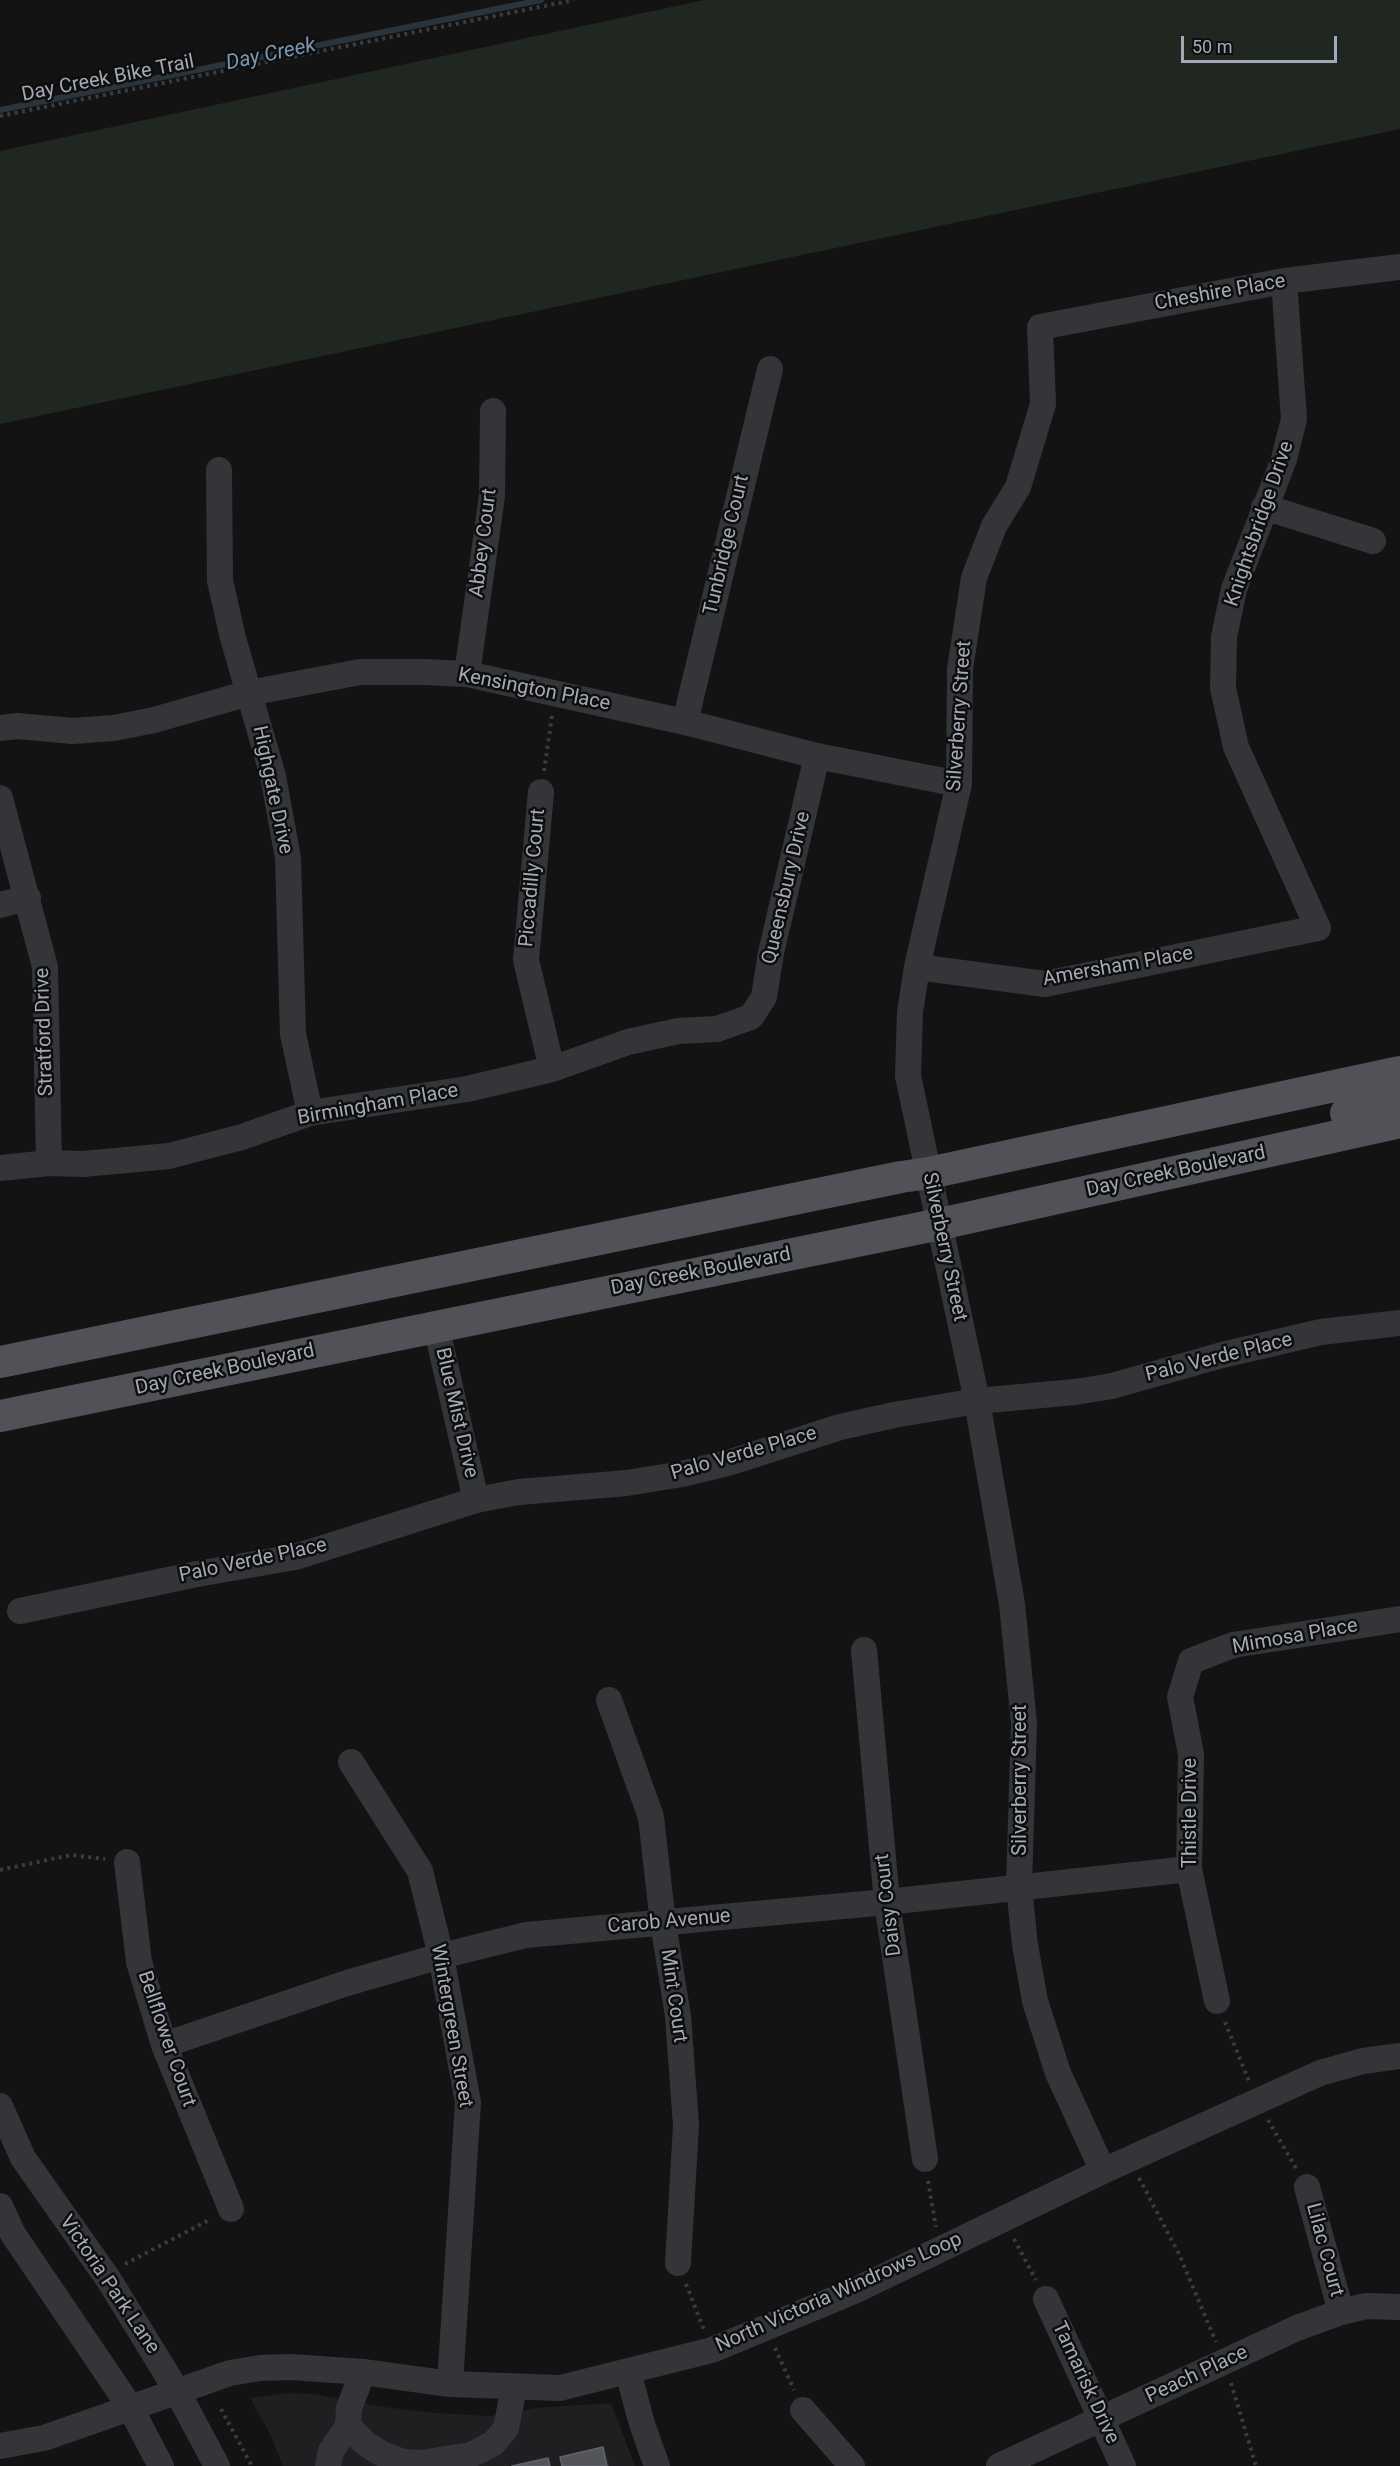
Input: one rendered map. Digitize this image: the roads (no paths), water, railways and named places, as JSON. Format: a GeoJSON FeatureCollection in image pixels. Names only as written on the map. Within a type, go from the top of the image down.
{"type":"FeatureCollection","features":[{"type":"Feature","properties":{"kind":"main road"},"geometry":{"type":"LineString","coordinates":[[0,1362],[929,1173],[1400,1071]]}},
{"type":"Feature","properties":{"kind":"main road"},"geometry":{"type":"LineString","coordinates":[[1290,1147],[1306,1123],[1400,1099]]}},
{"type":"Feature","properties":{"kind":"main road","name":"Day Creek Boulevard"},"geometry":{"type":"LineString","coordinates":[[0,1416],[940,1224],[1400,1122]]}},
{"type":"Feature","properties":{"kind":"street","name":"Cheshire Place"},"geometry":{"type":"LineString","coordinates":[[1040,327],[1284,281],[1400,267]]}},
{"type":"Feature","properties":{"kind":"street","name":"Knightsbridge Drive"},"geometry":{"type":"LineString","coordinates":[[1284,281],[1294,419],[1284,459],[1234,589],[1224,637],[1223,688],[1236,747],[1318,928]]}},
{"type":"Feature","properties":{"kind":"street","name":"Silverberry Street"},"geometry":{"type":"LineString","coordinates":[[1040,327],[1043,404],[1018,487],[994,526],[974,578],[960,669],[959,784],[917,967],[910,1012],[908,1076],[977,1401],[1012,1604],[1024,1723],[1019,1887],[1025,1945],[1035,2001],[1059,2073],[1103,2170]]}},
{"type":"Feature","properties":{"kind":"street","name":"Tunbridge Court"},"geometry":{"type":"LineString","coordinates":[[685,722],[770,369]]}},
{"type":"Feature","properties":{"kind":"street","name":"Abbey Court"},"geometry":{"type":"LineString","coordinates":[[467,674],[492,496],[493,411]]}},
{"type":"Feature","properties":{"kind":"street","name":"Highgate Drive"},"geometry":{"type":"LineString","coordinates":[[219,470],[220,581],[233,638],[273,776],[288,858],[293,1034],[310,1113]]}},
{"type":"Feature","properties":{"kind":"street"},"geometry":{"type":"LineString","coordinates":[[1264,507],[1373,541]]}},
{"type":"Feature","properties":{"kind":"street","name":"Kensington Place"},"geometry":{"type":"LineString","coordinates":[[0,728],[17,726],[73,731],[114,728],[154,720],[249,693],[360,672],[467,674],[685,722],[817,756],[959,784]]}},
{"type":"Feature","properties":{"kind":"street","name":"Queensbury Drive"},"geometry":{"type":"LineString","coordinates":[[751,1017],[764,997],[771,953],[817,756]]}},
{"type":"Feature","properties":{"kind":"street","name":"Piccadilly Court"},"geometry":{"type":"LineString","coordinates":[[541,792],[526,960],[552,1069]]}},
{"type":"Feature","properties":{"kind":"street","name":"Stratford Drive"},"geometry":{"type":"LineString","coordinates":[[0,798],[45,967],[49,1163]]}},
{"type":"Feature","properties":{"kind":"street"},"geometry":{"type":"LineString","coordinates":[[0,906],[28,898]]}},
{"type":"Feature","properties":{"kind":"street","name":"Amersham Place"},"geometry":{"type":"LineString","coordinates":[[917,967],[1045,984],[1318,928]]}},
{"type":"Feature","properties":{"kind":"street","name":"Birmingham Place"},"geometry":{"type":"LineString","coordinates":[[0,1168],[49,1163],[82,1164],[169,1156],[242,1137],[310,1113],[467,1089],[552,1069],[627,1042],[678,1031],[717,1029],[751,1017]]}},
{"type":"Feature","properties":{"kind":"street","name":"Palo Verde Place"},"geometry":{"type":"LineString","coordinates":[[20,1611],[197,1574],[295,1557],[476,1500],[519,1492],[627,1483],[682,1474],[731,1462],[840,1427],[894,1414],[977,1401],[1075,1392],[1112,1386],[1222,1355],[1321,1332],[1400,1323]]}},
{"type":"Feature","properties":{"kind":"street","name":"Blue Mist Drive"},"geometry":{"type":"LineString","coordinates":[[436,1326],[476,1500]]}},
{"type":"Feature","properties":{"kind":"street","name":"Mimosa Place"},"geometry":{"type":"LineString","coordinates":[[1191,1661],[1233,1645],[1400,1619]]}},
{"type":"Feature","properties":{"kind":"street","name":"Daisy Court"},"geometry":{"type":"LineString","coordinates":[[864,1650],[887,1902],[925,2159]]}},
{"type":"Feature","properties":{"kind":"street","name":"Thistle Drive"},"geometry":{"type":"LineString","coordinates":[[1191,1661],[1180,1697],[1191,1754],[1189,1869],[1216,2001]]}},
{"type":"Feature","properties":{"kind":"street","name":"Mint Court"},"geometry":{"type":"LineString","coordinates":[[609,1700],[651,1817],[663,1923],[678,2016],[686,2125],[678,2263]]}},
{"type":"Feature","properties":{"kind":"street","name":"Wintergreen Street"},"geometry":{"type":"LineString","coordinates":[[351,1762],[420,1871],[441,1956],[468,2102],[450,2384]]}},
{"type":"Feature","properties":{"kind":"street","name":"Bellflower Court"},"geometry":{"type":"LineString","coordinates":[[127,1862],[139,1962],[164,2044],[231,2209]]}},
{"type":"Feature","properties":{"kind":"street","name":"Carob Avenue"},"geometry":{"type":"LineString","coordinates":[[164,2044],[347,1983],[526,1935],[887,1902],[1189,1869]]}},
{"type":"Feature","properties":{"kind":"street","name":"North Victoria Windrows Loop"},"geometry":{"type":"LineString","coordinates":[[0,2446],[44,2438],[230,2373],[260,2368],[291,2367],[363,2372],[450,2384],[560,2388],[712,2350],[766,2329],[939,2250],[1103,2170],[1320,2073],[1363,2061],[1400,2056]]}},
{"type":"Feature","properties":{"kind":"street","name":"Victoria Park Lane"},"geometry":{"type":"LineString","coordinates":[[0,2106],[23,2158],[109,2280],[177,2391],[217,2466]]}},
{"type":"Feature","properties":{"kind":"street","name":"Lilac Court"},"geometry":{"type":"LineString","coordinates":[[1307,2187],[1341,2312]]}},
{"type":"Feature","properties":{"kind":"street"},"geometry":{"type":"LineString","coordinates":[[0,2206],[13,2234],[130,2407],[160,2466]]}},
{"type":"Feature","properties":{"kind":"street","name":"Tamarisk Drive"},"geometry":{"type":"LineString","coordinates":[[1046,2299],[1123,2466]]}},
{"type":"Feature","properties":{"kind":"street","name":"Peach Place"},"geometry":{"type":"LineString","coordinates":[[999,2466],[1297,2328],[1341,2312],[1366,2306],[1400,2307]]}},
{"type":"Feature","properties":{"kind":"street"},"geometry":{"type":"LineString","coordinates":[[328,2466],[331,2451],[348,2426],[349,2408],[363,2372]]}},
{"type":"Feature","properties":{"kind":"street"},"geometry":{"type":"LineString","coordinates":[[628,2372],[642,2424],[657,2466]]}},
{"type":"Feature","properties":{"kind":"street"},"geometry":{"type":"LineString","coordinates":[[348,2426],[366,2444],[384,2455],[403,2462],[421,2463],[471,2455],[494,2443],[506,2428],[514,2388]]}},
{"type":"Feature","properties":{"kind":"street"},"geometry":{"type":"LineString","coordinates":[[803,2410],[852,2466]]}},
{"type":"Feature","properties":{"kind":"waterway","name":"Day Creek"},"geometry":{"type":"LineString","coordinates":[[0,110],[541,0]]}}]}
